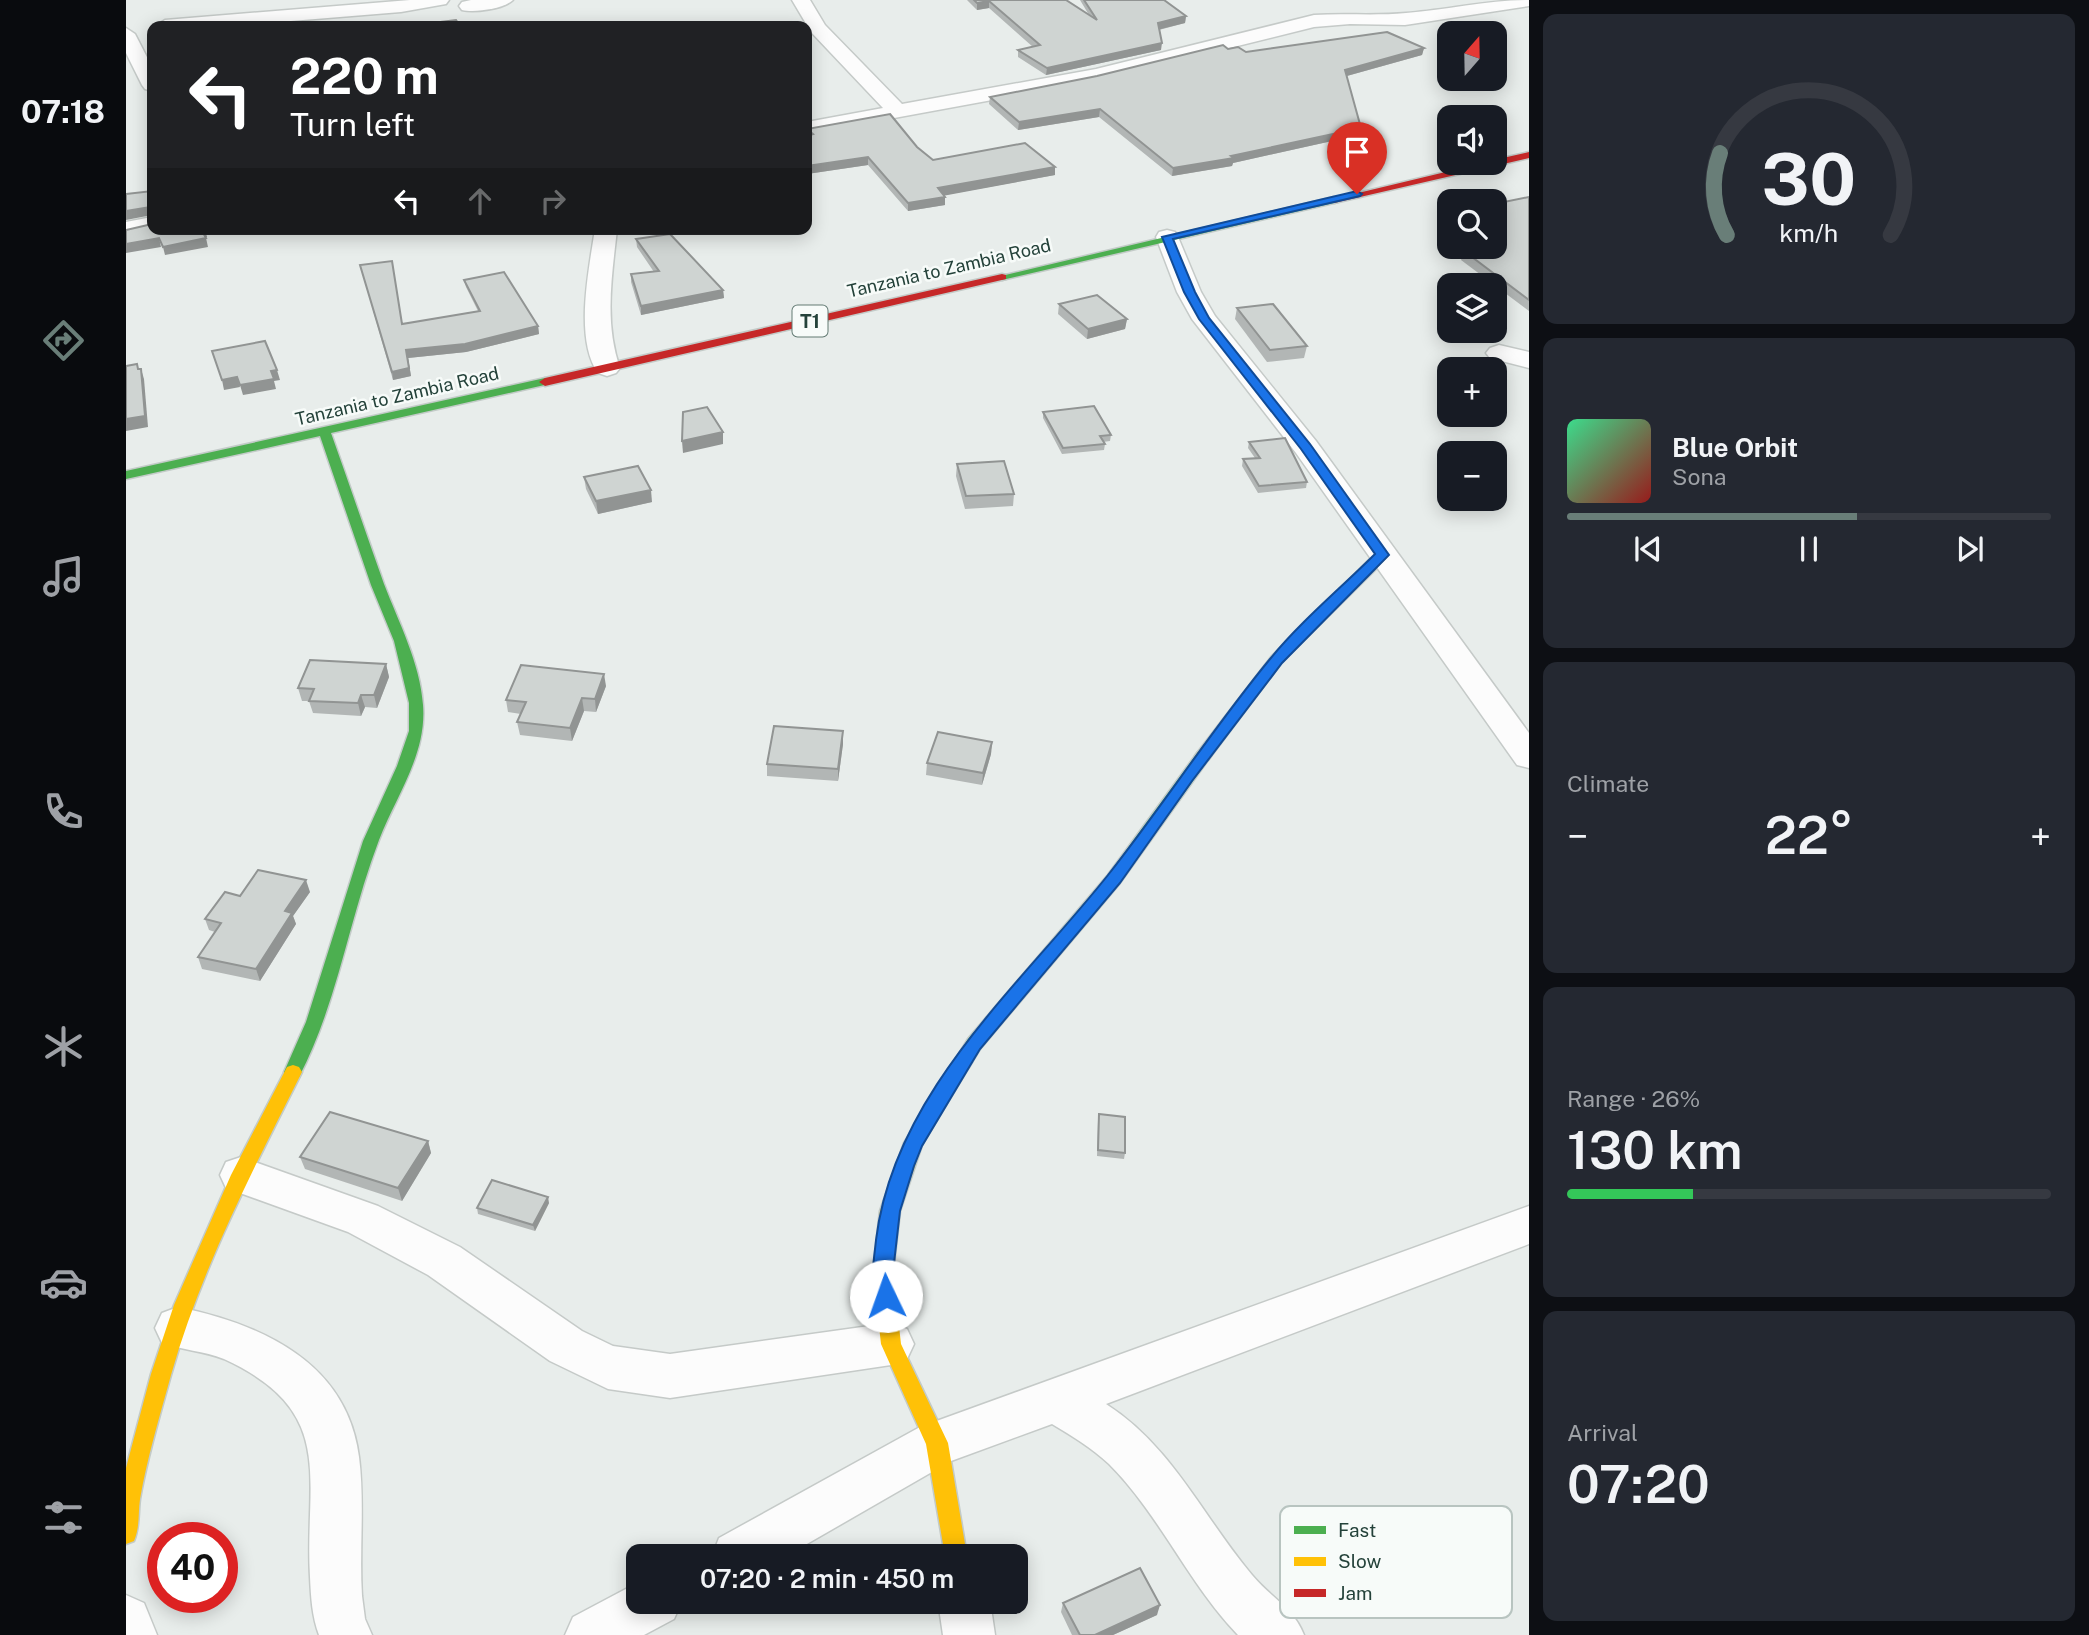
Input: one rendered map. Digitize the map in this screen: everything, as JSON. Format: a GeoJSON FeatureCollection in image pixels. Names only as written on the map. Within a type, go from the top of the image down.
{"type":"FeatureCollection","features":[{"type":"Feature","properties":{"kind":"main road","name":"Tanzania to Zambia Road"},"geometry":{"type":"LineString","coordinates":[[1507,160],[1529,155]]}},
{"type":"Feature","properties":{"kind":"main road","name":"Tanzania to Zambia Road"},"geometry":{"type":"LineString","coordinates":[[126,475],[325,433],[1441,175]]}},
{"type":"Feature","properties":{"kind":"main road"},"geometry":{"type":"LineString","coordinates":[[126,1533],[129,1499],[161,1374],[184,1305],[241,1175],[289,1081],[315,1022],[372,841],[416,731],[416,703],[401,641],[378,585],[325,433]]}},
{"type":"Feature","properties":{"kind":"main road"},"geometry":{"type":"LineString","coordinates":[[954,1544],[937,1443],[891,1344],[883,1272],[890,1211],[913,1143],[974,1044],[1114,878],[1277,659],[1382,555]]}},
{"type":"Feature","properties":{"kind":"street"},"geometry":{"type":"LineString","coordinates":[[227,21],[401,7],[440,0]]}},
{"type":"Feature","properties":{"kind":"street"},"geometry":{"type":"LineString","coordinates":[[465,3],[504,0]]}},
{"type":"Feature","properties":{"kind":"street"},"geometry":{"type":"LineString","coordinates":[[801,0],[818,28],[896,110]]}},
{"type":"Feature","properties":{"kind":"street"},"geometry":{"type":"LineString","coordinates":[[812,127],[1096,75],[1327,19],[1418,18],[1529,1]]}},
{"type":"Feature","properties":{"kind":"street"},"geometry":{"type":"LineString","coordinates":[[465,3],[479,21]]}},
{"type":"Feature","properties":{"kind":"street"},"geometry":{"type":"LineString","coordinates":[[1309,7],[1327,19]]}},
{"type":"Feature","properties":{"kind":"street"},"geometry":{"type":"LineString","coordinates":[[130,31],[147,73]]}},
{"type":"Feature","properties":{"kind":"street"},"geometry":{"type":"LineString","coordinates":[[126,229],[147,225]]}},
{"type":"Feature","properties":{"kind":"street"},"geometry":{"type":"LineString","coordinates":[[606,235],[599,286],[599,344],[607,368]]}},
{"type":"Feature","properties":{"kind":"street"},"geometry":{"type":"LineString","coordinates":[[1167,237],[1189,292],[1204,319],[1306,447],[1527,753]]}},
{"type":"Feature","properties":{"kind":"street"},"geometry":{"type":"LineString","coordinates":[[1499,353],[1529,360]]}},
{"type":"Feature","properties":{"kind":"street"},"geometry":{"type":"LineString","coordinates":[[241,1175],[363,1219],[444,1261],[566,1346],[608,1367],[670,1376],[891,1344]]}},
{"type":"Feature","properties":{"kind":"street"},"geometry":{"type":"LineString","coordinates":[[758,1544],[937,1443],[1529,1225]]}},
{"type":"Feature","properties":{"kind":"street"},"geometry":{"type":"LineString","coordinates":[[178,1328],[234,1341],[284,1371],[318,1407],[332,1439],[335,1479],[334,1563],[340,1625],[346,1635]]}},
{"type":"Feature","properties":{"kind":"street"},"geometry":{"type":"LineString","coordinates":[[1056,1400],[1126,1448],[1163,1493],[1212,1563],[1261,1623],[1278,1635]]}},
{"type":"Feature","properties":{"kind":"street"},"geometry":{"type":"LineString","coordinates":[[591,1635],[631,1614]]}},
{"type":"Feature","properties":{"kind":"street"},"geometry":{"type":"LineString","coordinates":[[966,1614],[969,1635]]}},
{"type":"Feature","properties":{"kind":"street"},"geometry":{"type":"LineString","coordinates":[[126,1621],[131,1635]]}},
{"type":"Feature","properties":{"kind":"building"},"geometry":{"type":"Polygon","coordinates":[[[974,0],[1066,0],[1097,20],[1084,0],[1164,0],[1186,16],[1158,23],[1162,43],[1047,68],[1018,50],[1040,45],[989,1],[977,3],[974,0]]]}},
{"type":"Feature","properties":{"kind":"building"},"geometry":{"type":"Polygon","coordinates":[[[1387,32],[1424,48],[1345,70],[1361,128],[1231,156],[1234,158],[1173,168],[1100,109],[1019,122],[990,97],[1097,76],[1223,45],[1228,49],[1238,47],[1246,52],[1387,32]]]}},
{"type":"Feature","properties":{"kind":"building"},"geometry":{"type":"Polygon","coordinates":[[[890,114],[917,147],[933,160],[1025,143],[1055,167],[938,188],[945,197],[908,203],[868,157],[812,165],[812,128],[890,114]]]}},
{"type":"Feature","properties":{"kind":"building"},"geometry":{"type":"Polygon","coordinates":[[[147,192],[147,208],[126,211],[126,194],[147,192]]]}},
{"type":"Feature","properties":{"kind":"building"},"geometry":{"type":"Polygon","coordinates":[[[1529,197],[1529,300],[1507,283],[1507,273],[1493,273],[1475,259],[1507,259],[1507,201],[1529,197]]]}},
{"type":"Feature","properties":{"kind":"building"},"geometry":{"type":"Polygon","coordinates":[[[147,225],[147,235],[204,235],[206,238],[163,247],[159,238],[126,244],[126,230],[147,225]]]}},
{"type":"Feature","properties":{"kind":"building"},"geometry":{"type":"Polygon","coordinates":[[[671,235],[723,290],[641,306],[631,274],[659,271],[636,239],[671,235]]]}},
{"type":"Feature","properties":{"kind":"building"},"geometry":{"type":"Polygon","coordinates":[[[392,261],[402,324],[480,311],[464,280],[504,272],[538,326],[465,344],[406,350],[409,368],[392,372],[360,265],[392,261]]]}},
{"type":"Feature","properties":{"kind":"building"},"geometry":{"type":"Polygon","coordinates":[[[1097,295],[1127,319],[1088,329],[1059,304],[1097,295]]]}},
{"type":"Feature","properties":{"kind":"building"},"geometry":{"type":"Polygon","coordinates":[[[1273,304],[1307,346],[1270,350],[1237,308],[1273,304]]]}},
{"type":"Feature","properties":{"kind":"building"},"geometry":{"type":"Polygon","coordinates":[[[265,341],[277,370],[271,371],[274,379],[240,385],[237,377],[222,380],[212,351],[265,341]]]}},
{"type":"Feature","properties":{"kind":"building"},"geometry":{"type":"Polygon","coordinates":[[[137,364],[138,369],[141,369],[145,416],[126,419],[126,366],[137,364]]]}},
{"type":"Feature","properties":{"kind":"building"},"geometry":{"type":"Polygon","coordinates":[[[1094,406],[1111,435],[1100,436],[1105,444],[1063,448],[1043,412],[1094,406]]]}},
{"type":"Feature","properties":{"kind":"building"},"geometry":{"type":"Polygon","coordinates":[[[707,407],[723,432],[682,441],[683,412],[707,407]]]}},
{"type":"Feature","properties":{"kind":"building"},"geometry":{"type":"Polygon","coordinates":[[[1285,438],[1307,482],[1259,486],[1243,459],[1260,458],[1249,442],[1285,438]]]}},
{"type":"Feature","properties":{"kind":"building"},"geometry":{"type":"Polygon","coordinates":[[[1004,461],[1014,494],[966,496],[957,464],[1004,461]]]}},
{"type":"Feature","properties":{"kind":"building"},"geometry":{"type":"Polygon","coordinates":[[[638,466],[651,490],[596,501],[584,477],[638,466]]]}},
{"type":"Feature","properties":{"kind":"building"},"geometry":{"type":"Polygon","coordinates":[[[310,660],[386,664],[374,695],[361,695],[358,703],[309,701],[314,689],[298,688],[310,660]]]}},
{"type":"Feature","properties":{"kind":"building"},"geometry":{"type":"Polygon","coordinates":[[[521,665],[604,674],[595,699],[582,698],[570,728],[517,722],[526,702],[506,700],[521,665]]]}},
{"type":"Feature","properties":{"kind":"building"},"geometry":{"type":"Polygon","coordinates":[[[774,726],[843,731],[838,769],[767,764],[774,726]]]}},
{"type":"Feature","properties":{"kind":"building"},"geometry":{"type":"Polygon","coordinates":[[[938,732],[992,742],[983,773],[927,763],[938,732]]]}},
{"type":"Feature","properties":{"kind":"building"},"geometry":{"type":"Polygon","coordinates":[[[258,870],[306,880],[285,911],[292,913],[256,969],[198,957],[221,923],[205,919],[225,892],[240,896],[258,870]]]}},
{"type":"Feature","properties":{"kind":"building"},"geometry":{"type":"Polygon","coordinates":[[[330,1112],[428,1141],[398,1188],[300,1157],[330,1112]]]}},
{"type":"Feature","properties":{"kind":"building"},"geometry":{"type":"Polygon","coordinates":[[[1099,1114],[1125,1117],[1125,1153],[1098,1150],[1099,1114]]]}},
{"type":"Feature","properties":{"kind":"building"},"geometry":{"type":"Polygon","coordinates":[[[492,1180],[548,1197],[533,1225],[477,1208],[492,1180]]]}},
{"type":"Feature","properties":{"kind":"building"},"geometry":{"type":"Polygon","coordinates":[[[1140,1568],[1160,1605],[1095,1635],[1080,1635],[1063,1603],[1140,1568]]]}},
{"type":"Feature","properties":{"kind":"traffic: fast"},"geometry":{"type":"LineString","coordinates":[[1002,277],[1334,200]]}},
{"type":"Feature","properties":{"kind":"traffic: fast"},"geometry":{"type":"LineString","coordinates":[[126,475],[545,382]]}},
{"type":"Feature","properties":{"kind":"traffic: fast"},"geometry":{"type":"LineString","coordinates":[[293,1072],[315,1022],[371,841],[405,766],[416,731],[416,703],[401,641],[378,585],[325,433]]}},
{"type":"Feature","properties":{"kind":"traffic: fast"},"geometry":{"type":"LineString","coordinates":[[963,1062],[974,1044],[1114,879],[1203,756]]}},
{"type":"Feature","properties":{"kind":"traffic: slow"},"geometry":{"type":"LineString","coordinates":[[1203,756],[1277,659],[1382,555]]}},
{"type":"Feature","properties":{"kind":"traffic: slow"},"geometry":{"type":"LineString","coordinates":[[954,1544],[937,1443],[891,1344],[883,1272],[890,1211],[913,1143],[963,1062]]}},
{"type":"Feature","properties":{"kind":"traffic: slow"},"geometry":{"type":"LineString","coordinates":[[126,1533],[129,1499],[161,1374],[184,1305],[241,1175],[293,1072]]}},
{"type":"Feature","properties":{"kind":"traffic: jam"},"geometry":{"type":"LineString","coordinates":[[1507,160],[1529,155]]}},
{"type":"Feature","properties":{"kind":"traffic: jam"},"geometry":{"type":"LineString","coordinates":[[1334,200],[1442,175]]}},
{"type":"Feature","properties":{"kind":"traffic: jam"},"geometry":{"type":"LineString","coordinates":[[545,382],[1002,277]]}},
{"type":"Feature","properties":{"kind":"route"},"geometry":{"type":"LineString","coordinates":[[886,1296],[883,1272],[890,1211],[904,1166],[913,1143],[974,1044],[1114,878],[1277,659],[1382,555],[1306,447],[1204,319],[1189,292],[1167,237],[1357,194]]}}]}
